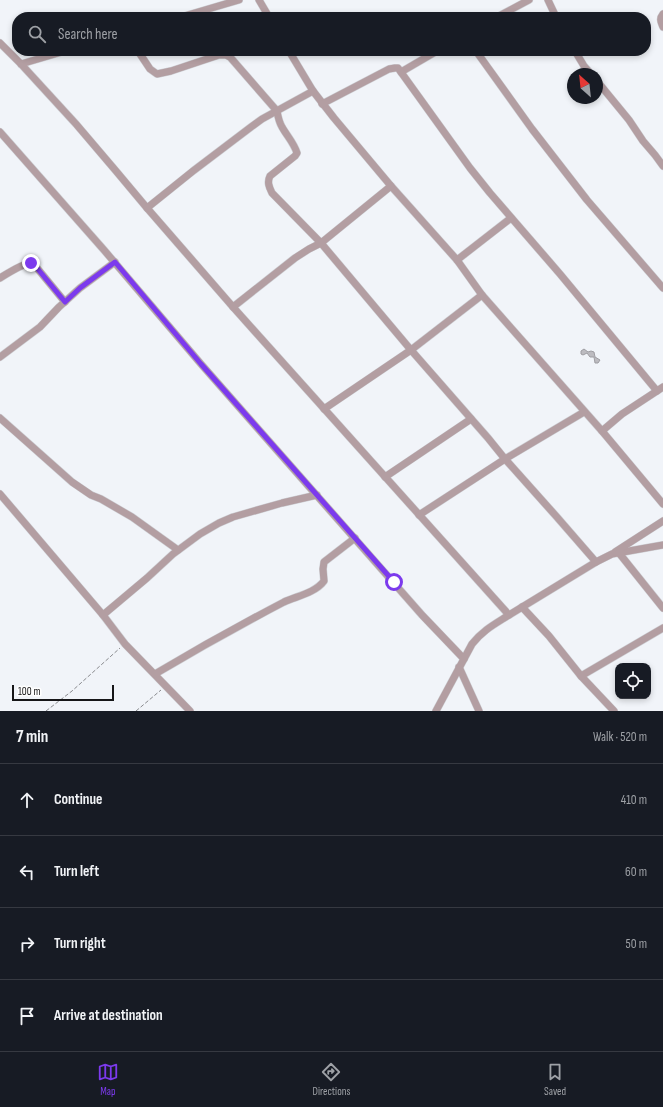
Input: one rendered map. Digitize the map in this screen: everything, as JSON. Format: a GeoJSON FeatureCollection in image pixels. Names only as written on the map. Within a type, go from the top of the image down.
{"type":"FeatureCollection","features":[{"type":"Feature","properties":{"kind":"street"},"geometry":{"type":"LineString","coordinates":[[198,12],[238,0]]}},
{"type":"Feature","properties":{"kind":"street"},"geometry":{"type":"LineString","coordinates":[[259,0],[266,12]]}},
{"type":"Feature","properties":{"kind":"street"},"geometry":{"type":"LineString","coordinates":[[507,12],[529,0]]}},
{"type":"Feature","properties":{"kind":"street"},"geometry":{"type":"LineString","coordinates":[[548,0],[554,12]]}},
{"type":"Feature","properties":{"kind":"street"},"geometry":{"type":"LineString","coordinates":[[663,14],[660,20],[663,27]]}},
{"type":"Feature","properties":{"kind":"street"},"geometry":{"type":"LineString","coordinates":[[0,43],[12,55]]}},
{"type":"Feature","properties":{"kind":"street"},"geometry":{"type":"LineString","coordinates":[[13,56],[76,124],[233,307],[509,615]]}},
{"type":"Feature","properties":{"kind":"street"},"geometry":{"type":"LineString","coordinates":[[21,64],[48,56]]}},
{"type":"Feature","properties":{"kind":"street"},"geometry":{"type":"LineString","coordinates":[[142,56],[150,68],[157,74],[216,56]]}},
{"type":"Feature","properties":{"kind":"street"},"geometry":{"type":"LineString","coordinates":[[229,56],[277,111],[279,121],[290,137],[297,153],[291,160],[270,176],[268,180],[269,188],[272,193],[321,243],[411,350],[488,438],[504,459],[596,562]]}},
{"type":"Feature","properties":{"kind":"street"},"geometry":{"type":"LineString","coordinates":[[292,56],[322,104],[391,186],[457,260],[482,295],[602,431],[663,504]]}},
{"type":"Feature","properties":{"kind":"street"},"geometry":{"type":"LineString","coordinates":[[401,72],[428,56]]}},
{"type":"Feature","properties":{"kind":"street"},"geometry":{"type":"LineString","coordinates":[[480,56],[532,129],[587,200],[663,288]]}},
{"type":"Feature","properties":{"kind":"street"},"geometry":{"type":"LineString","coordinates":[[578,56],[586,68]]}},
{"type":"Feature","properties":{"kind":"street"},"geometry":{"type":"LineString","coordinates":[[322,104],[389,70],[398,68],[425,107],[490,193],[660,389],[622,414],[602,431]]}},
{"type":"Feature","properties":{"kind":"street"},"geometry":{"type":"LineString","coordinates":[[603,88],[629,120],[643,141],[663,166]]}},
{"type":"Feature","properties":{"kind":"street"},"geometry":{"type":"LineString","coordinates":[[147,208],[193,170],[251,127],[313,91]]}},
{"type":"Feature","properties":{"kind":"street"},"geometry":{"type":"LineString","coordinates":[[0,132],[115,262],[201,364],[422,616],[464,659]]}},
{"type":"Feature","properties":{"kind":"street"},"geometry":{"type":"LineString","coordinates":[[233,307],[295,258],[321,243],[391,186]]}},
{"type":"Feature","properties":{"kind":"street"},"geometry":{"type":"LineString","coordinates":[[457,260],[511,218]]}},
{"type":"Feature","properties":{"kind":"street"},"geometry":{"type":"LineString","coordinates":[[0,357],[40,327],[80,288],[115,262]]}},
{"type":"Feature","properties":{"kind":"street"},"geometry":{"type":"LineString","coordinates":[[0,278],[27,263],[31,263],[37,268],[65,302]]}},
{"type":"Feature","properties":{"kind":"street"},"geometry":{"type":"LineString","coordinates":[[324,409],[411,350],[482,295]]}},
{"type":"Feature","properties":{"kind":"street"},"geometry":{"type":"LineString","coordinates":[[419,514],[504,459],[584,412]]}},
{"type":"Feature","properties":{"kind":"street"},"geometry":{"type":"LineString","coordinates":[[0,418],[72,482],[91,495],[101,499],[132,517],[178,550]]}},
{"type":"Feature","properties":{"kind":"street"},"geometry":{"type":"LineString","coordinates":[[385,477],[471,419]]}},
{"type":"Feature","properties":{"kind":"street"},"geometry":{"type":"LineString","coordinates":[[0,494],[103,615],[125,644],[190,711]]}},
{"type":"Feature","properties":{"kind":"street"},"geometry":{"type":"LineString","coordinates":[[103,615],[178,550],[200,534],[219,523],[233,517],[282,503],[317,495]]}},
{"type":"Feature","properties":{"kind":"street"},"geometry":{"type":"LineString","coordinates":[[616,554],[663,522]]}},
{"type":"Feature","properties":{"kind":"street"},"geometry":{"type":"LineString","coordinates":[[155,674],[285,602],[318,588],[324,581],[324,562],[355,538]]}},
{"type":"Feature","properties":{"kind":"street"},"geometry":{"type":"LineString","coordinates":[[436,711],[472,644],[480,634],[490,626],[596,562],[616,554],[663,545]]}},
{"type":"Feature","properties":{"kind":"street"},"geometry":{"type":"LineString","coordinates":[[616,554],[663,608]]}},
{"type":"Feature","properties":{"kind":"street"},"geometry":{"type":"LineString","coordinates":[[522,607],[549,636],[581,676],[614,711]]}},
{"type":"Feature","properties":{"kind":"street"},"geometry":{"type":"LineString","coordinates":[[581,676],[663,628]]}},
{"type":"Feature","properties":{"kind":"street"},"geometry":{"type":"LineString","coordinates":[[459,668],[479,711]]}},
{"type":"Feature","properties":{"kind":"path"},"geometry":{"type":"LineString","coordinates":[[46,711],[72,691],[125,644]]}},
{"type":"Feature","properties":{"kind":"path"},"geometry":{"type":"LineString","coordinates":[[136,711],[166,686]]}},
{"type":"Feature","properties":{"kind":"building"},"geometry":{"type":"Polygon","coordinates":[[[584,349],[588,352],[594,352],[595,357],[600,360],[598,363],[595,363],[594,357],[590,357],[587,353],[583,355],[581,354],[581,351],[584,349]]]}},
{"type":"Feature","properties":{"kind":"route"},"geometry":{"type":"LineString","coordinates":[[31,263],[37,268],[65,302],[80,288],[115,262],[201,364],[394,582]]}}]}
